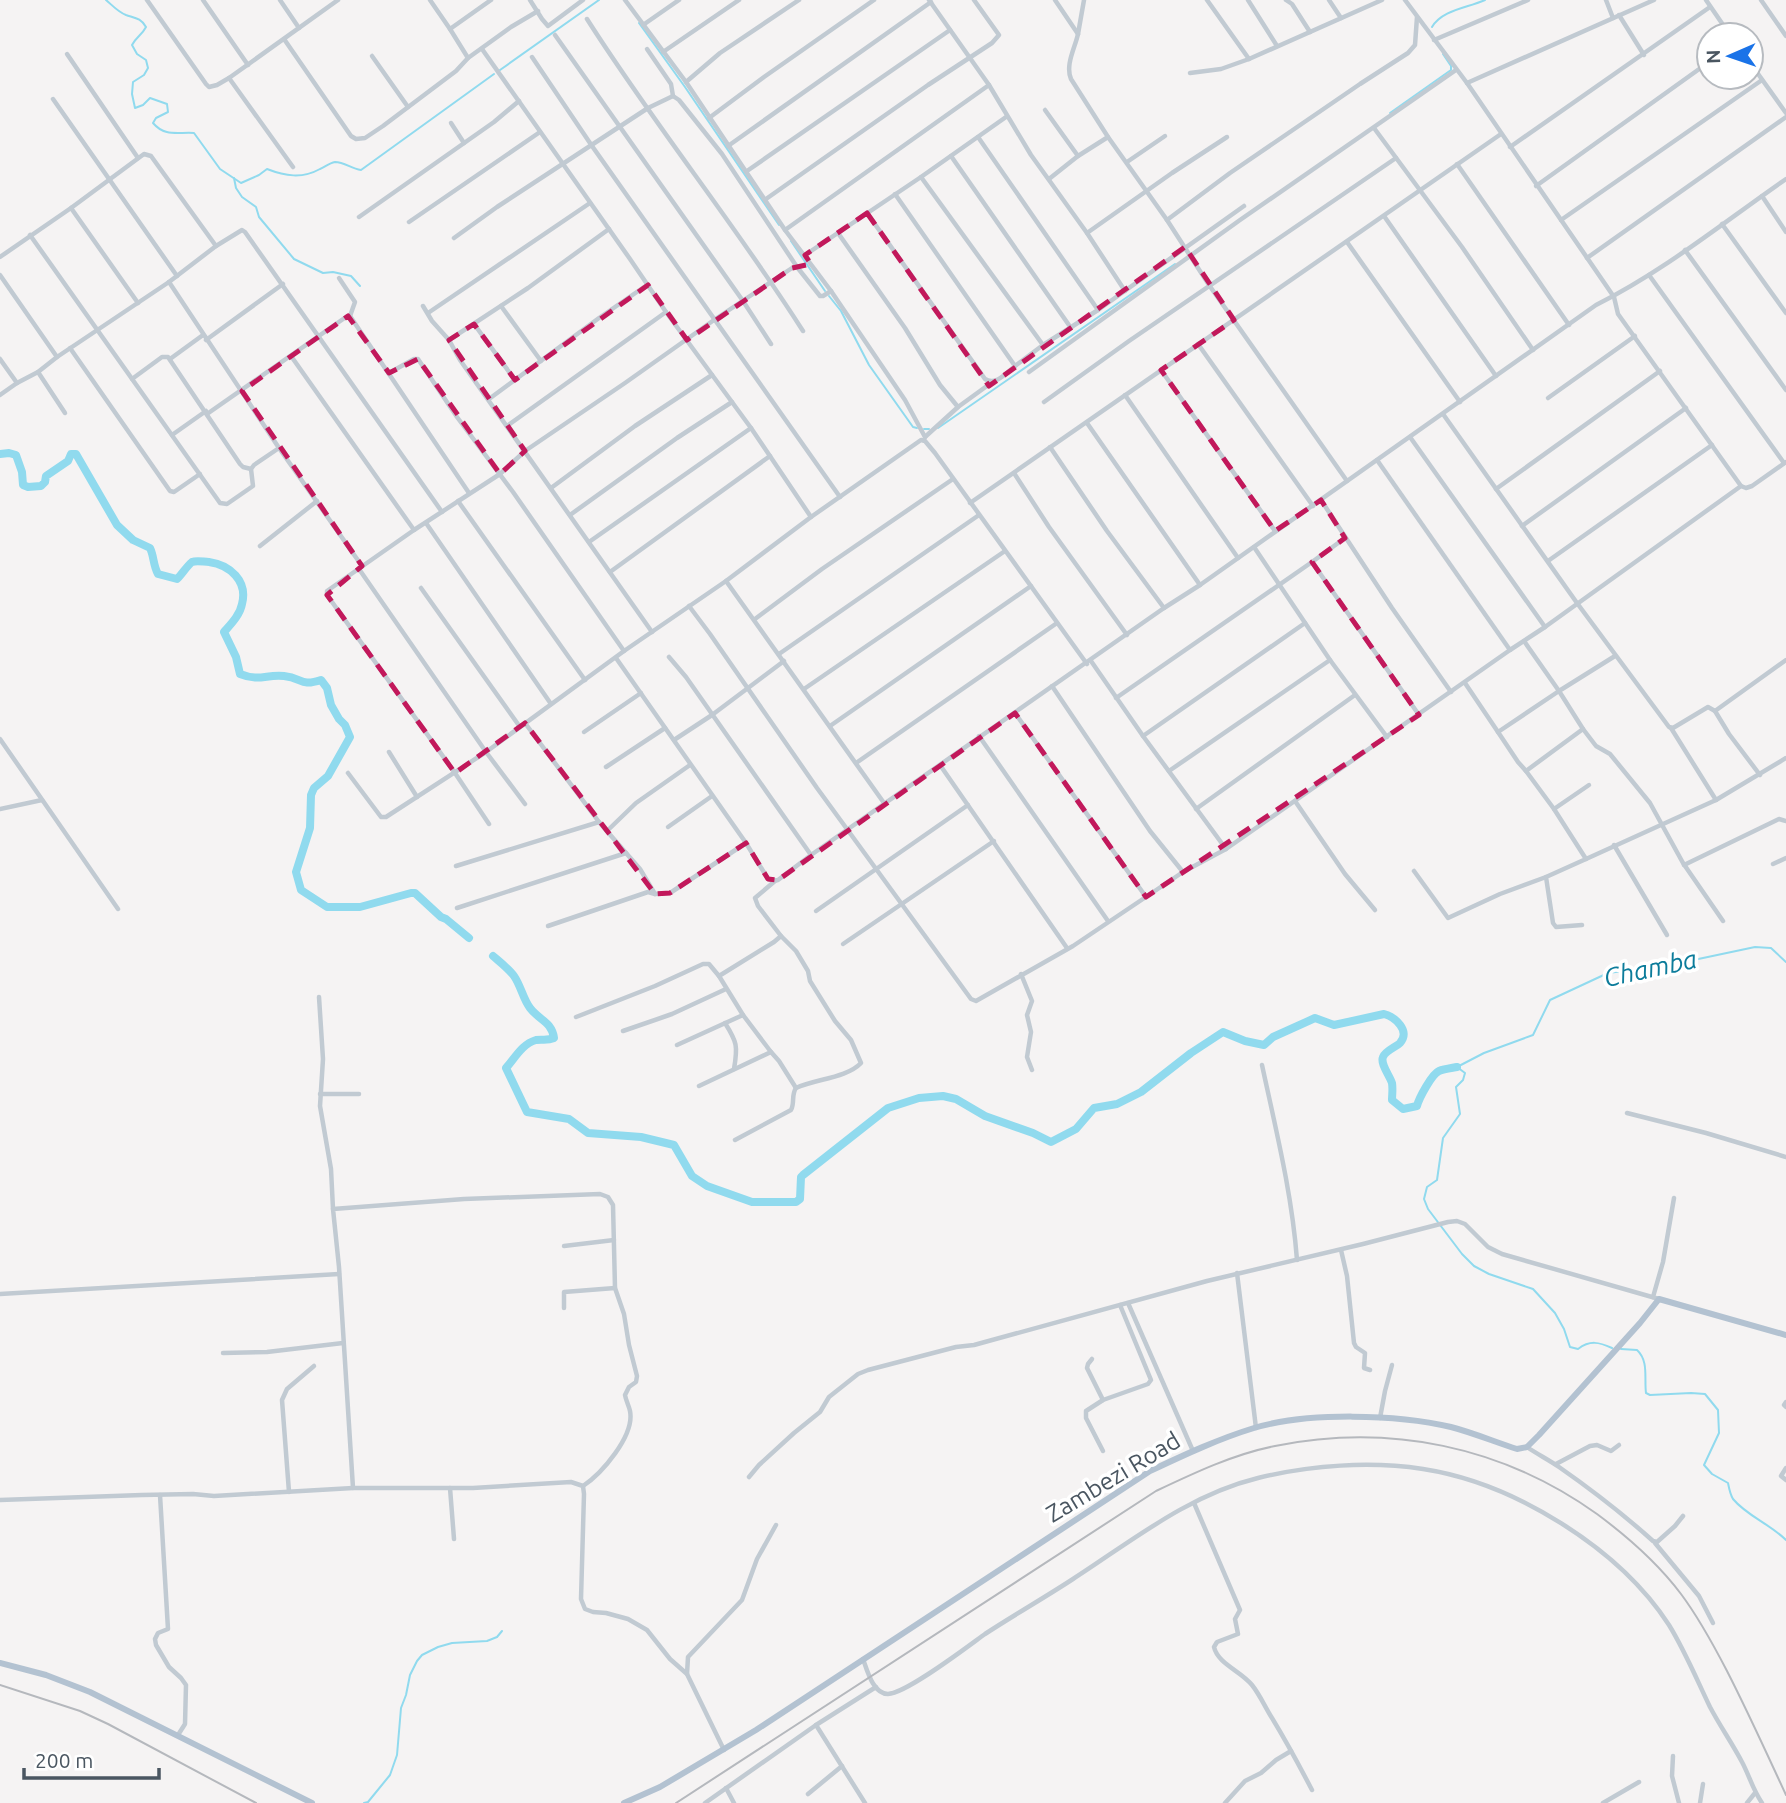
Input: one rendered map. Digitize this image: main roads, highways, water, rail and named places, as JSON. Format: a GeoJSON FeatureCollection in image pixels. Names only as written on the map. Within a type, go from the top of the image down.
{"type":"FeatureCollection","features":[{"type":"Feature","properties":{"kind":"main road","name":"Zambezi Road"},"geometry":{"type":"LineString","coordinates":[[624,1803],[660,1787],[724,1750],[1150,1471],[1212,1442],[1293,1420],[1380,1418],[1433,1423],[1466,1431],[1517,1449],[1527,1447],[1614,1352],[1656,1298],[1786,1335]]}},
{"type":"Feature","properties":{"kind":"main road"},"geometry":{"type":"LineString","coordinates":[[0,1663],[46,1675],[90,1692],[312,1803]]}},
{"type":"Feature","properties":{"kind":"waterway"},"geometry":{"type":"LineString","coordinates":[[106,0],[120,12],[140,20],[146,27],[132,45],[137,54],[146,60],[148,68],[144,75],[133,82],[135,108],[150,98],[167,104],[168,112],[156,118],[153,123],[167,132],[194,133],[220,169],[241,183],[267,169],[287,175],[300,175],[335,162],[361,170],[494,74]]}},
{"type":"Feature","properties":{"kind":"waterway"},"geometry":{"type":"LineString","coordinates":[[500,70],[599,0]]}},
{"type":"Feature","properties":{"kind":"waterway"},"geometry":{"type":"LineString","coordinates":[[1432,27],[1448,13],[1485,0]]}},
{"type":"Feature","properties":{"kind":"waterway"},"geometry":{"type":"LineString","coordinates":[[639,23],[779,225]]}},
{"type":"Feature","properties":{"kind":"waterway"},"geometry":{"type":"LineString","coordinates":[[1390,113],[1451,70],[1443,54]]}},
{"type":"Feature","properties":{"kind":"waterway"},"geometry":{"type":"LineString","coordinates":[[234,178],[242,197],[256,207],[259,217],[294,259],[323,273],[351,276],[360,286]]}},
{"type":"Feature","properties":{"kind":"waterway"},"geometry":{"type":"LineString","coordinates":[[791,241],[825,291]]}},
{"type":"Feature","properties":{"kind":"waterway"},"geometry":{"type":"LineString","coordinates":[[938,428],[1175,264]]}},
{"type":"Feature","properties":{"kind":"waterway"},"geometry":{"type":"LineString","coordinates":[[829,296],[841,311],[869,365],[913,427],[917,428]]}},
{"type":"Feature","properties":{"kind":"waterway"},"geometry":{"type":"LineString","coordinates":[[924,429],[929,429]]}},
{"type":"Feature","properties":{"kind":"waterway"},"geometry":{"type":"LineString","coordinates":[[0,454],[16,455],[23,485],[28,487],[41,486],[46,476],[68,461],[71,454],[76,454],[117,525],[133,540],[150,548],[158,574],[177,579],[192,562],[198,561],[224,567],[240,581],[243,596],[241,608],[224,632],[236,657],[240,674],[258,678],[284,676],[305,682],[321,680],[327,688],[331,705],[350,737],[328,776],[314,788],[311,795],[310,828],[296,872],[301,890],[327,907],[360,907],[415,893],[469,938]]}},
{"type":"Feature","properties":{"kind":"waterway","name":"Chamba"},"geometry":{"type":"LineString","coordinates":[[1612,1348],[1595,1343],[1578,1349],[1570,1347],[1555,1313],[1533,1289],[1474,1266],[1428,1209],[1424,1199],[1427,1187],[1437,1180],[1443,1138],[1460,1114],[1456,1087],[1463,1080],[1465,1073],[1457,1067],[1484,1053],[1533,1035],[1550,1000],[1608,973],[1670,965],[1755,947],[1771,948],[1786,962]]}},
{"type":"Feature","properties":{"kind":"waterway"},"geometry":{"type":"LineString","coordinates":[[493,956],[514,976],[528,1004],[553,1033],[554,1038],[536,1040],[527,1045],[506,1068],[527,1112],[569,1119],[588,1133],[641,1137],[674,1145],[692,1176],[707,1186],[752,1202],[796,1202],[800,1199],[803,1175],[888,1108],[919,1098],[943,1096],[956,1099],[985,1116],[1051,1142],[1076,1129],[1094,1108],[1117,1104],[1141,1092],[1223,1032],[1264,1045],[1273,1037],[1315,1018],[1334,1025],[1384,1014],[1397,1021],[1403,1029],[1400,1043],[1388,1051],[1382,1060],[1392,1083],[1392,1100],[1403,1109],[1417,1106],[1436,1073],[1457,1067]]}},
{"type":"Feature","properties":{"kind":"waterway"},"geometry":{"type":"LineString","coordinates":[[1621,1349],[1637,1350],[1641,1354],[1645,1364],[1646,1393],[1705,1394],[1718,1410],[1719,1433],[1704,1465],[1712,1474],[1728,1483],[1732,1497],[1739,1505],[1786,1540]]}},
{"type":"Feature","properties":{"kind":"waterway"},"geometry":{"type":"LineString","coordinates":[[364,1803],[368,1802],[390,1775],[397,1755],[401,1708],[410,1675],[417,1661],[422,1655],[438,1647],[452,1643],[487,1641],[497,1637],[502,1631]]}},
{"type":"Feature","properties":{"kind":"railway"},"geometry":{"type":"LineString","coordinates":[[676,1803],[1156,1491],[1214,1465],[1260,1449],[1360,1437],[1402,1439],[1443,1446],[1523,1471],[1561,1491],[1620,1532],[1662,1571],[1700,1622],[1735,1686],[1786,1795]]}},
{"type":"Feature","properties":{"kind":"railway"},"geometry":{"type":"LineString","coordinates":[[0,1685],[80,1711],[256,1803]]}}]}
